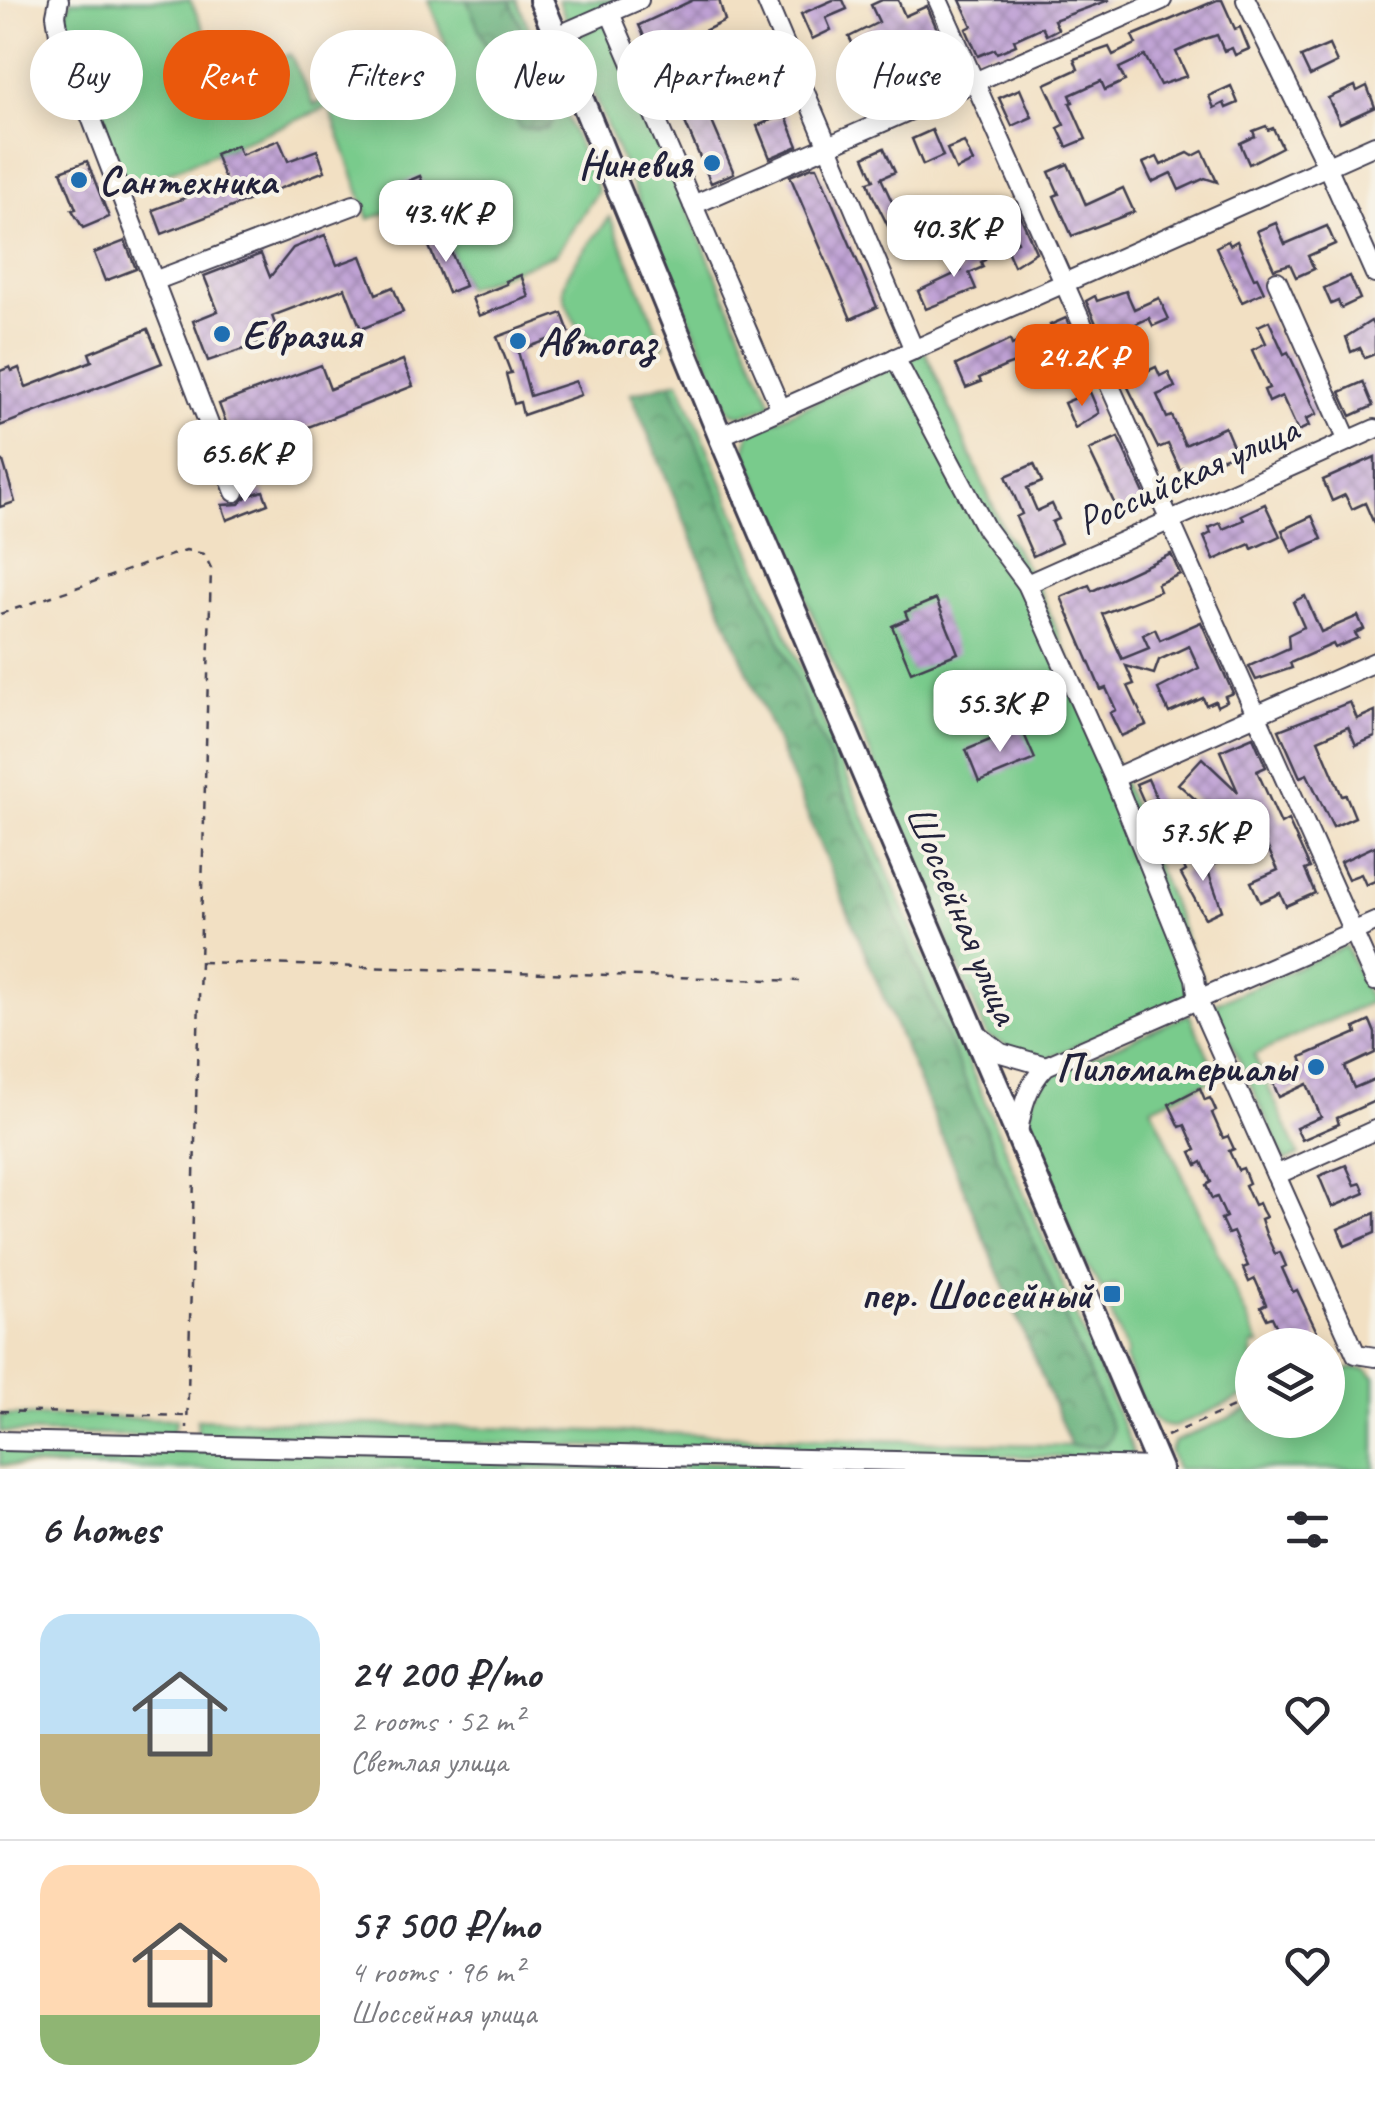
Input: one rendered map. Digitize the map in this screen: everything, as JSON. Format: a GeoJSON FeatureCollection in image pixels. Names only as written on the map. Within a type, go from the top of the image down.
{"type":"FeatureCollection","features":[{"type":"Feature","properties":{"kind":"main road","name":"Шоссейная улица"},"geometry":{"type":"LineString","coordinates":[[541,0],[554,30]]}},
{"type":"Feature","properties":{"kind":"main road","name":"Шоссейная улица"},"geometry":{"type":"LineString","coordinates":[[590,120],[720,436],[1160,1468]]}},
{"type":"Feature","properties":{"kind":"street"},"geometry":{"type":"LineString","coordinates":[[59,0],[59,34],[236,492]]}},
{"type":"Feature","properties":{"kind":"street"},"geometry":{"type":"LineString","coordinates":[[570,30],[639,0]]}},
{"type":"Feature","properties":{"kind":"street"},"geometry":{"type":"LineString","coordinates":[[766,0],[914,350]]}},
{"type":"Feature","properties":{"kind":"street"},"geometry":{"type":"LineString","coordinates":[[938,0],[1375,981]]}},
{"type":"Feature","properties":{"kind":"street"},"geometry":{"type":"LineString","coordinates":[[693,205],[1162,0]]}},
{"type":"Feature","properties":{"kind":"street"},"geometry":{"type":"LineString","coordinates":[[1246,0],[1328,166],[1375,274]]}},
{"type":"Feature","properties":{"kind":"street"},"geometry":{"type":"LineString","coordinates":[[610,13],[781,409]]}},
{"type":"Feature","properties":{"kind":"street"},"geometry":{"type":"LineString","coordinates":[[720,436],[1375,145]]}},
{"type":"Feature","properties":{"kind":"street"},"geometry":{"type":"LineString","coordinates":[[154,281],[354,205]]}},
{"type":"Feature","properties":{"kind":"street"},"geometry":{"type":"LineString","coordinates":[[1276,282],[1348,441]]}},
{"type":"Feature","properties":{"kind":"street"},"geometry":{"type":"LineString","coordinates":[[895,358],[986,529],[1028,584],[1114,778],[1195,978],[1198,1001],[1276,1175],[1370,1358]]}},
{"type":"Feature","properties":{"kind":"street","name":"Российская улица"},"geometry":{"type":"LineString","coordinates":[[1028,584],[1375,429]]}},
{"type":"Feature","properties":{"kind":"street"},"geometry":{"type":"LineString","coordinates":[[1012,565],[1039,572],[1062,568]]}},
{"type":"Feature","properties":{"kind":"street"},"geometry":{"type":"LineString","coordinates":[[1114,778],[1375,662]]}},
{"type":"Feature","properties":{"kind":"street"},"geometry":{"type":"LineString","coordinates":[[1018,1136],[1025,1097],[1046,1066],[1375,922]]}},
{"type":"Feature","properties":{"kind":"street"},"geometry":{"type":"LineString","coordinates":[[974,1032],[1001,1053],[1046,1066]]}},
{"type":"Feature","properties":{"kind":"street"},"geometry":{"type":"LineString","coordinates":[[1276,1175],[1375,1130]]}},
{"type":"Feature","properties":{"kind":"street"},"geometry":{"type":"LineString","coordinates":[[0,1440],[1160,1468]]}},
{"type":"Feature","properties":{"kind":"path"},"geometry":{"type":"LineString","coordinates":[[0,614],[186,550],[204,554],[208,561],[186,1445]]}},
{"type":"Feature","properties":{"kind":"path"},"geometry":{"type":"LineString","coordinates":[[200,962],[799,981]]}},
{"type":"Feature","properties":{"kind":"path"},"geometry":{"type":"LineString","coordinates":[[1150,1444],[1235,1406]]}},
{"type":"Feature","properties":{"kind":"path"},"geometry":{"type":"LineString","coordinates":[[0,1411],[187,1416]]}},
{"type":"Feature","properties":{"kind":"green space"},"geometry":{"type":"Polygon","coordinates":[[[71,0],[190,0],[204,30],[163,30],[163,120],[290,120],[290,54],[310,96],[310,115],[127,189],[101,120],[143,120],[143,30],[67,30],[66,14],[71,0]]]}},
{"type":"Feature","properties":{"kind":"green space"},"geometry":{"type":"Polygon","coordinates":[[[428,0],[467,0],[480,30],[476,30],[476,120],[517,120],[520,127],[538,130],[549,120],[568,120],[598,191],[556,254],[466,288],[429,197],[369,219],[334,120],[456,120],[456,30],[440,30],[428,0]]]}},
{"type":"Feature","properties":{"kind":"green space"},"geometry":{"type":"Polygon","coordinates":[[[467,0],[510,0],[522,30],[479,30],[467,0]]]}},
{"type":"Feature","properties":{"kind":"green space"},"geometry":{"type":"Polygon","coordinates":[[[510,0],[517,0],[530,30],[522,30],[510,0]]]}},
{"type":"Feature","properties":{"kind":"green space"},"geometry":{"type":"Polygon","coordinates":[[[558,0],[623,0],[568,24],[558,0]]]}},
{"type":"Feature","properties":{"kind":"green space"},"geometry":{"type":"Polygon","coordinates":[[[606,21],[617,46],[617,120],[649,120],[772,404],[743,414],[728,409],[597,103],[597,30],[589,30],[606,21]]]}},
{"type":"Feature","properties":{"kind":"green space"},"geometry":{"type":"Polygon","coordinates":[[[517,120],[553,120],[547,129],[520,128],[517,120]]]}},
{"type":"Feature","properties":{"kind":"green space"},"geometry":{"type":"Polygon","coordinates":[[[610,217],[664,346],[622,348],[598,343],[578,326],[568,309],[564,290],[568,274],[610,217]]]}},
{"type":"Feature","properties":{"kind":"green space"},"geometry":{"type":"Polygon","coordinates":[[[925,351],[1004,531],[1037,585],[1113,757],[1206,988],[1047,1059],[1029,1057],[987,1036],[745,451],[750,432],[925,351]]]}},
{"type":"Feature","properties":{"kind":"green space"},"geometry":{"type":"Polygon","coordinates":[[[679,381],[1130,1443],[1133,1453],[1128,1459],[198,1437],[197,1419],[1071,1446],[1101,1446],[1110,1439],[1112,1429],[671,383],[679,381]]]}},
{"type":"Feature","properties":{"kind":"green space"},"geometry":{"type":"Polygon","coordinates":[[[671,383],[1112,1429],[1110,1439],[1101,1446],[1071,1446],[631,393],[671,383]]]}},
{"type":"Feature","properties":{"kind":"green space"},"geometry":{"type":"Polygon","coordinates":[[[1346,946],[1371,1002],[1254,1055],[1299,1155],[1285,1161],[1214,1004],[1346,946]]]}},
{"type":"Feature","properties":{"kind":"green space"},"geometry":{"type":"Polygon","coordinates":[[[1189,1014],[1218,1077],[1152,1107],[1251,1328],[1235,1328],[1235,1400],[1174,1427],[1155,1420],[1142,1402],[1107,1304],[1120,1298],[1115,1284],[1102,1289],[1085,1264],[1029,1135],[1032,1098],[1048,1076],[1189,1014]]]}},
{"type":"Feature","properties":{"kind":"green space"},"geometry":{"type":"Polygon","coordinates":[[[1345,1370],[1367,1370],[1375,1377],[1375,1469],[1176,1469],[1170,1452],[1174,1442],[1235,1415],[1235,1438],[1345,1438],[1345,1370]]]}},
{"type":"Feature","properties":{"kind":"green space"},"geometry":{"type":"Polygon","coordinates":[[[0,1415],[177,1419],[171,1437],[0,1432],[0,1415]]]}},
{"type":"Feature","properties":{"kind":"green space"},"geometry":{"type":"Polygon","coordinates":[[[0,1446],[1025,1469],[161,1469],[0,1465],[0,1446]]]}},
{"type":"Feature","properties":{"kind":"building"},"geometry":{"type":"Polygon","coordinates":[[[693,0],[719,0],[725,21],[706,30],[641,30],[639,25],[693,0]]]}},
{"type":"Feature","properties":{"kind":"building"},"geometry":{"type":"Polygon","coordinates":[[[833,0],[843,0],[847,9],[826,18],[831,30],[816,37],[816,30],[808,30],[801,14],[833,0]]]}},
{"type":"Feature","properties":{"kind":"building"},"geometry":{"type":"Polygon","coordinates":[[[898,0],[905,16],[927,6],[937,30],[863,30],[879,22],[871,5],[898,0]]]}},
{"type":"Feature","properties":{"kind":"building"},"geometry":{"type":"Polygon","coordinates":[[[960,0],[1109,0],[1054,20],[1058,29],[1046,35],[1042,27],[997,53],[995,49],[978,56],[974,30],[966,29],[972,26],[960,0]]]}},
{"type":"Feature","properties":{"kind":"building"},"geometry":{"type":"Polygon","coordinates":[[[1222,0],[1235,29],[1240,27],[1249,49],[1235,55],[1232,48],[1224,51],[1217,35],[1205,39],[1176,52],[1187,76],[1160,85],[1145,56],[1119,68],[1125,81],[1105,90],[1101,81],[1070,95],[1086,139],[1067,147],[1058,128],[1064,125],[1045,84],[1078,69],[1074,59],[1109,47],[1113,55],[1136,44],[1132,36],[1222,0]]]}},
{"type":"Feature","properties":{"kind":"building"},"geometry":{"type":"Polygon","coordinates":[[[1329,45],[1337,63],[1310,76],[1301,57],[1329,45]]]}},
{"type":"Feature","properties":{"kind":"building"},"geometry":{"type":"Polygon","coordinates":[[[1231,86],[1238,103],[1214,108],[1209,96],[1231,86]]]}},
{"type":"Feature","properties":{"kind":"building"},"geometry":{"type":"Polygon","coordinates":[[[1355,86],[1357,91],[1367,86],[1375,107],[1340,123],[1328,98],[1355,86]]]}},
{"type":"Feature","properties":{"kind":"building"},"geometry":{"type":"Polygon","coordinates":[[[1020,89],[1032,117],[1012,126],[999,98],[1020,89]]]}},
{"type":"Feature","properties":{"kind":"building"},"geometry":{"type":"Polygon","coordinates":[[[684,120],[711,120],[734,173],[711,183],[684,120]]]}},
{"type":"Feature","properties":{"kind":"building"},"geometry":{"type":"Polygon","coordinates":[[[771,120],[787,120],[798,146],[770,158],[757,126],[771,120]]]}},
{"type":"Feature","properties":{"kind":"building"},"geometry":{"type":"Polygon","coordinates":[[[1266,126],[1268,130],[1273,128],[1282,147],[1249,164],[1240,143],[1266,126]]]}},
{"type":"Feature","properties":{"kind":"building"},"geometry":{"type":"Polygon","coordinates":[[[932,130],[943,156],[923,165],[912,139],[932,130]]]}},
{"type":"Feature","properties":{"kind":"building"},"geometry":{"type":"Polygon","coordinates":[[[279,140],[288,161],[317,150],[325,171],[162,234],[153,210],[226,182],[215,154],[237,145],[241,155],[279,140]]]}},
{"type":"Feature","properties":{"kind":"building"},"geometry":{"type":"Polygon","coordinates":[[[964,142],[973,162],[956,170],[947,149],[964,142]]]}},
{"type":"Feature","properties":{"kind":"building"},"geometry":{"type":"Polygon","coordinates":[[[884,148],[895,172],[881,178],[894,206],[907,203],[911,213],[925,206],[930,216],[944,210],[949,222],[924,233],[932,250],[906,262],[868,182],[874,180],[864,157],[884,148]]]}},
{"type":"Feature","properties":{"kind":"building"},"geometry":{"type":"Polygon","coordinates":[[[1203,151],[1217,182],[1205,178],[1179,190],[1171,173],[1152,182],[1143,163],[1157,157],[1161,165],[1203,151]]]}},
{"type":"Feature","properties":{"kind":"building"},"geometry":{"type":"Polygon","coordinates":[[[87,161],[109,217],[83,228],[72,210],[76,209],[61,171],[87,161]]]}},
{"type":"Feature","properties":{"kind":"building"},"geometry":{"type":"Polygon","coordinates":[[[1068,164],[1086,205],[1123,188],[1134,212],[1072,236],[1054,196],[1059,194],[1049,172],[1068,164]]]}},
{"type":"Feature","properties":{"kind":"building"},"geometry":{"type":"Polygon","coordinates":[[[817,167],[877,307],[851,319],[790,176],[817,167]]]}},
{"type":"Feature","properties":{"kind":"building"},"geometry":{"type":"Polygon","coordinates":[[[420,176],[426,191],[405,200],[399,185],[420,176]]]}},
{"type":"Feature","properties":{"kind":"building"},"geometry":{"type":"Polygon","coordinates":[[[1019,213],[1036,252],[1014,266],[1006,248],[1018,242],[1007,218],[1019,213]]]}},
{"type":"Feature","properties":{"kind":"building"},"geometry":{"type":"Polygon","coordinates":[[[1276,223],[1285,244],[1327,226],[1335,244],[1308,256],[1314,269],[1296,277],[1290,264],[1274,269],[1257,231],[1276,223]]]}},
{"type":"Feature","properties":{"kind":"building"},"geometry":{"type":"Polygon","coordinates":[[[325,235],[337,265],[361,256],[376,294],[393,287],[403,312],[361,329],[345,288],[272,316],[280,337],[208,361],[193,321],[218,311],[204,276],[261,254],[270,277],[293,248],[325,235]]]}},
{"type":"Feature","properties":{"kind":"building"},"geometry":{"type":"Polygon","coordinates":[[[445,237],[465,286],[448,293],[428,244],[445,237]]]}},
{"type":"Feature","properties":{"kind":"building"},"geometry":{"type":"Polygon","coordinates":[[[125,241],[136,269],[105,281],[94,253],[125,241]]]}},
{"type":"Feature","properties":{"kind":"building"},"geometry":{"type":"Polygon","coordinates":[[[1228,241],[1230,245],[1237,241],[1264,292],[1242,302],[1216,247],[1228,241]]]}},
{"type":"Feature","properties":{"kind":"building"},"geometry":{"type":"Polygon","coordinates":[[[979,246],[985,260],[981,262],[983,267],[969,273],[976,289],[926,309],[918,291],[961,271],[954,257],[979,246]]]}},
{"type":"Feature","properties":{"kind":"building"},"geometry":{"type":"Polygon","coordinates":[[[521,275],[529,297],[479,316],[472,298],[521,275]]]}},
{"type":"Feature","properties":{"kind":"building"},"geometry":{"type":"Polygon","coordinates":[[[1350,276],[1360,299],[1341,308],[1338,301],[1331,304],[1324,288],[1350,276]]]}},
{"type":"Feature","properties":{"kind":"building"},"geometry":{"type":"Polygon","coordinates":[[[1126,291],[1134,309],[1159,298],[1169,319],[1153,326],[1149,318],[1103,339],[1086,301],[1126,291]]]}},
{"type":"Feature","properties":{"kind":"building"},"geometry":{"type":"Polygon","coordinates":[[[562,313],[569,332],[518,351],[530,396],[576,381],[581,395],[523,415],[520,402],[514,404],[506,374],[511,373],[497,337],[562,313]]]}},
{"type":"Feature","properties":{"kind":"building"},"geometry":{"type":"Polygon","coordinates":[[[1066,318],[1076,341],[1041,357],[1040,354],[1006,366],[966,388],[956,365],[1010,340],[1012,345],[1026,338],[1030,346],[1054,335],[1050,325],[1066,318]]]}},
{"type":"Feature","properties":{"kind":"building"},"geometry":{"type":"Polygon","coordinates":[[[1269,321],[1317,414],[1306,419],[1309,426],[1298,431],[1282,396],[1269,402],[1264,390],[1269,388],[1252,350],[1266,343],[1258,326],[1269,321]]]}},
{"type":"Feature","properties":{"kind":"building"},"geometry":{"type":"Polygon","coordinates":[[[1371,321],[1375,329],[1375,354],[1365,358],[1360,348],[1351,352],[1346,337],[1371,321]]]}},
{"type":"Feature","properties":{"kind":"building"},"geometry":{"type":"Polygon","coordinates":[[[148,329],[162,363],[0,426],[0,371],[19,368],[26,387],[92,361],[89,353],[148,329]]]}},
{"type":"Feature","properties":{"kind":"building"},"geometry":{"type":"Polygon","coordinates":[[[403,360],[413,386],[247,451],[237,425],[228,428],[219,404],[321,365],[330,389],[403,360]]]}},
{"type":"Feature","properties":{"kind":"building"},"geometry":{"type":"Polygon","coordinates":[[[1156,367],[1160,376],[1168,372],[1175,387],[1157,395],[1185,445],[1225,427],[1236,453],[1186,472],[1184,468],[1180,470],[1168,444],[1158,448],[1125,381],[1156,367]]]}},
{"type":"Feature","properties":{"kind":"building"},"geometry":{"type":"Polygon","coordinates":[[[1363,382],[1373,406],[1351,416],[1340,392],[1363,382]]]}},
{"type":"Feature","properties":{"kind":"building"},"geometry":{"type":"Polygon","coordinates":[[[1090,392],[1099,413],[1075,428],[1064,403],[1090,392]]]}},
{"type":"Feature","properties":{"kind":"building"},"geometry":{"type":"Polygon","coordinates":[[[1118,437],[1147,500],[1119,513],[1089,450],[1118,437]]]}},
{"type":"Feature","properties":{"kind":"building"},"geometry":{"type":"Polygon","coordinates":[[[1375,457],[1375,526],[1365,503],[1352,509],[1345,495],[1332,501],[1323,480],[1375,457]]]}},
{"type":"Feature","properties":{"kind":"building"},"geometry":{"type":"Polygon","coordinates":[[[3,461],[15,502],[0,507],[0,462],[3,461]]]}},
{"type":"Feature","properties":{"kind":"building"},"geometry":{"type":"Polygon","coordinates":[[[1034,464],[1042,482],[1027,488],[1037,511],[1052,504],[1059,519],[1052,522],[1061,543],[1033,556],[1016,517],[1022,514],[1006,476],[1034,464]]]}},
{"type":"Feature","properties":{"kind":"building"},"geometry":{"type":"Polygon","coordinates":[[[263,491],[268,504],[227,520],[222,505],[239,504],[247,496],[263,491]]]}},
{"type":"Feature","properties":{"kind":"building"},"geometry":{"type":"Polygon","coordinates":[[[1265,504],[1280,536],[1214,560],[1204,537],[1211,533],[1209,528],[1220,523],[1223,529],[1244,520],[1241,515],[1265,504]]]}},
{"type":"Feature","properties":{"kind":"building"},"geometry":{"type":"Polygon","coordinates":[[[1312,516],[1322,539],[1292,552],[1282,530],[1312,516]]]}},
{"type":"Feature","properties":{"kind":"building"},"geometry":{"type":"Polygon","coordinates":[[[1171,554],[1180,574],[1157,584],[1160,591],[1102,614],[1122,659],[1149,648],[1143,635],[1155,629],[1160,640],[1201,622],[1233,693],[1217,706],[1215,701],[1206,705],[1203,698],[1169,713],[1158,689],[1199,668],[1189,646],[1159,660],[1154,674],[1126,666],[1134,684],[1128,686],[1146,725],[1121,736],[1110,713],[1116,710],[1106,688],[1101,690],[1061,597],[1089,585],[1092,591],[1171,554]]]}},
{"type":"Feature","properties":{"kind":"building"},"geometry":{"type":"Polygon","coordinates":[[[1305,596],[1321,632],[1358,616],[1364,629],[1355,633],[1358,638],[1335,648],[1333,644],[1290,663],[1292,668],[1256,680],[1249,666],[1289,648],[1288,635],[1304,627],[1293,602],[1305,596]]]}},
{"type":"Feature","properties":{"kind":"building"},"geometry":{"type":"Polygon","coordinates":[[[936,599],[958,653],[911,672],[892,626],[908,619],[905,612],[936,599]]]}},
{"type":"Feature","properties":{"kind":"building"},"geometry":{"type":"Polygon","coordinates":[[[1350,702],[1357,719],[1375,711],[1375,737],[1356,745],[1348,727],[1318,740],[1355,817],[1333,827],[1307,774],[1300,777],[1279,730],[1350,702]]]}},
{"type":"Feature","properties":{"kind":"building"},"geometry":{"type":"Polygon","coordinates":[[[1021,727],[1035,759],[979,782],[966,750],[1021,727]]]}},
{"type":"Feature","properties":{"kind":"building"},"geometry":{"type":"Polygon","coordinates":[[[1253,737],[1266,767],[1257,771],[1281,824],[1288,820],[1310,868],[1305,870],[1315,893],[1286,906],[1280,893],[1260,902],[1251,882],[1278,870],[1266,844],[1248,852],[1242,836],[1233,840],[1230,835],[1223,838],[1212,814],[1178,784],[1202,758],[1238,792],[1220,751],[1253,737]]]}},
{"type":"Feature","properties":{"kind":"building"},"geometry":{"type":"Polygon","coordinates":[[[1148,779],[1159,804],[1168,800],[1174,812],[1154,825],[1136,784],[1148,779]]]}},
{"type":"Feature","properties":{"kind":"building"},"geometry":{"type":"Polygon","coordinates":[[[1375,846],[1375,881],[1366,885],[1361,874],[1348,879],[1340,862],[1375,846]]]}},
{"type":"Feature","properties":{"kind":"building"},"geometry":{"type":"Polygon","coordinates":[[[1213,852],[1218,863],[1207,868],[1222,910],[1205,918],[1181,874],[1186,871],[1183,865],[1213,852]]]}},
{"type":"Feature","properties":{"kind":"building"},"geometry":{"type":"Polygon","coordinates":[[[1370,1021],[1375,1033],[1375,1053],[1345,1067],[1354,1088],[1375,1079],[1375,1101],[1337,1118],[1339,1124],[1302,1140],[1296,1128],[1321,1117],[1307,1084],[1279,1097],[1272,1081],[1305,1067],[1301,1057],[1357,1033],[1355,1028],[1370,1021]]]}},
{"type":"Feature","properties":{"kind":"building"},"geometry":{"type":"Polygon","coordinates":[[[1200,1088],[1205,1100],[1210,1098],[1223,1138],[1228,1136],[1234,1149],[1229,1151],[1238,1170],[1243,1168],[1254,1205],[1259,1203],[1266,1217],[1261,1219],[1275,1254],[1280,1252],[1286,1266],[1282,1268],[1293,1292],[1297,1290],[1315,1328],[1277,1328],[1272,1317],[1267,1319],[1261,1307],[1266,1304],[1255,1279],[1249,1282],[1243,1268],[1248,1266],[1233,1232],[1228,1234],[1221,1219],[1226,1217],[1206,1185],[1211,1182],[1202,1162],[1197,1165],[1191,1152],[1196,1150],[1185,1125],[1180,1127],[1169,1104],[1200,1088]]]}},
{"type":"Feature","properties":{"kind":"building"},"geometry":{"type":"Polygon","coordinates":[[[1346,1165],[1355,1185],[1361,1183],[1365,1193],[1332,1207],[1319,1176],[1346,1165]]]}},
{"type":"Feature","properties":{"kind":"building"},"geometry":{"type":"Polygon","coordinates":[[[1375,1213],[1375,1233],[1345,1246],[1338,1229],[1375,1213]]]}},
{"type":"Feature","properties":{"kind":"place","name":"Ниневия"},"geometry":{"type":"Point","coordinates":[712,163]}},
{"type":"Feature","properties":{"kind":"place","name":"Сантехника"},"geometry":{"type":"Point","coordinates":[79,180]}},
{"type":"Feature","properties":{"kind":"place","name":"Евразия"},"geometry":{"type":"Point","coordinates":[222,334]}},
{"type":"Feature","properties":{"kind":"place","name":"Автогаз"},"geometry":{"type":"Point","coordinates":[518,341]}},
{"type":"Feature","properties":{"kind":"place","name":"Пиломатериалы"},"geometry":{"type":"Point","coordinates":[1316,1067]}},
{"type":"Feature","properties":{"kind":"place","name":"пер. Шоссейный"},"geometry":{"type":"Point","coordinates":[1112,1294]}}]}
